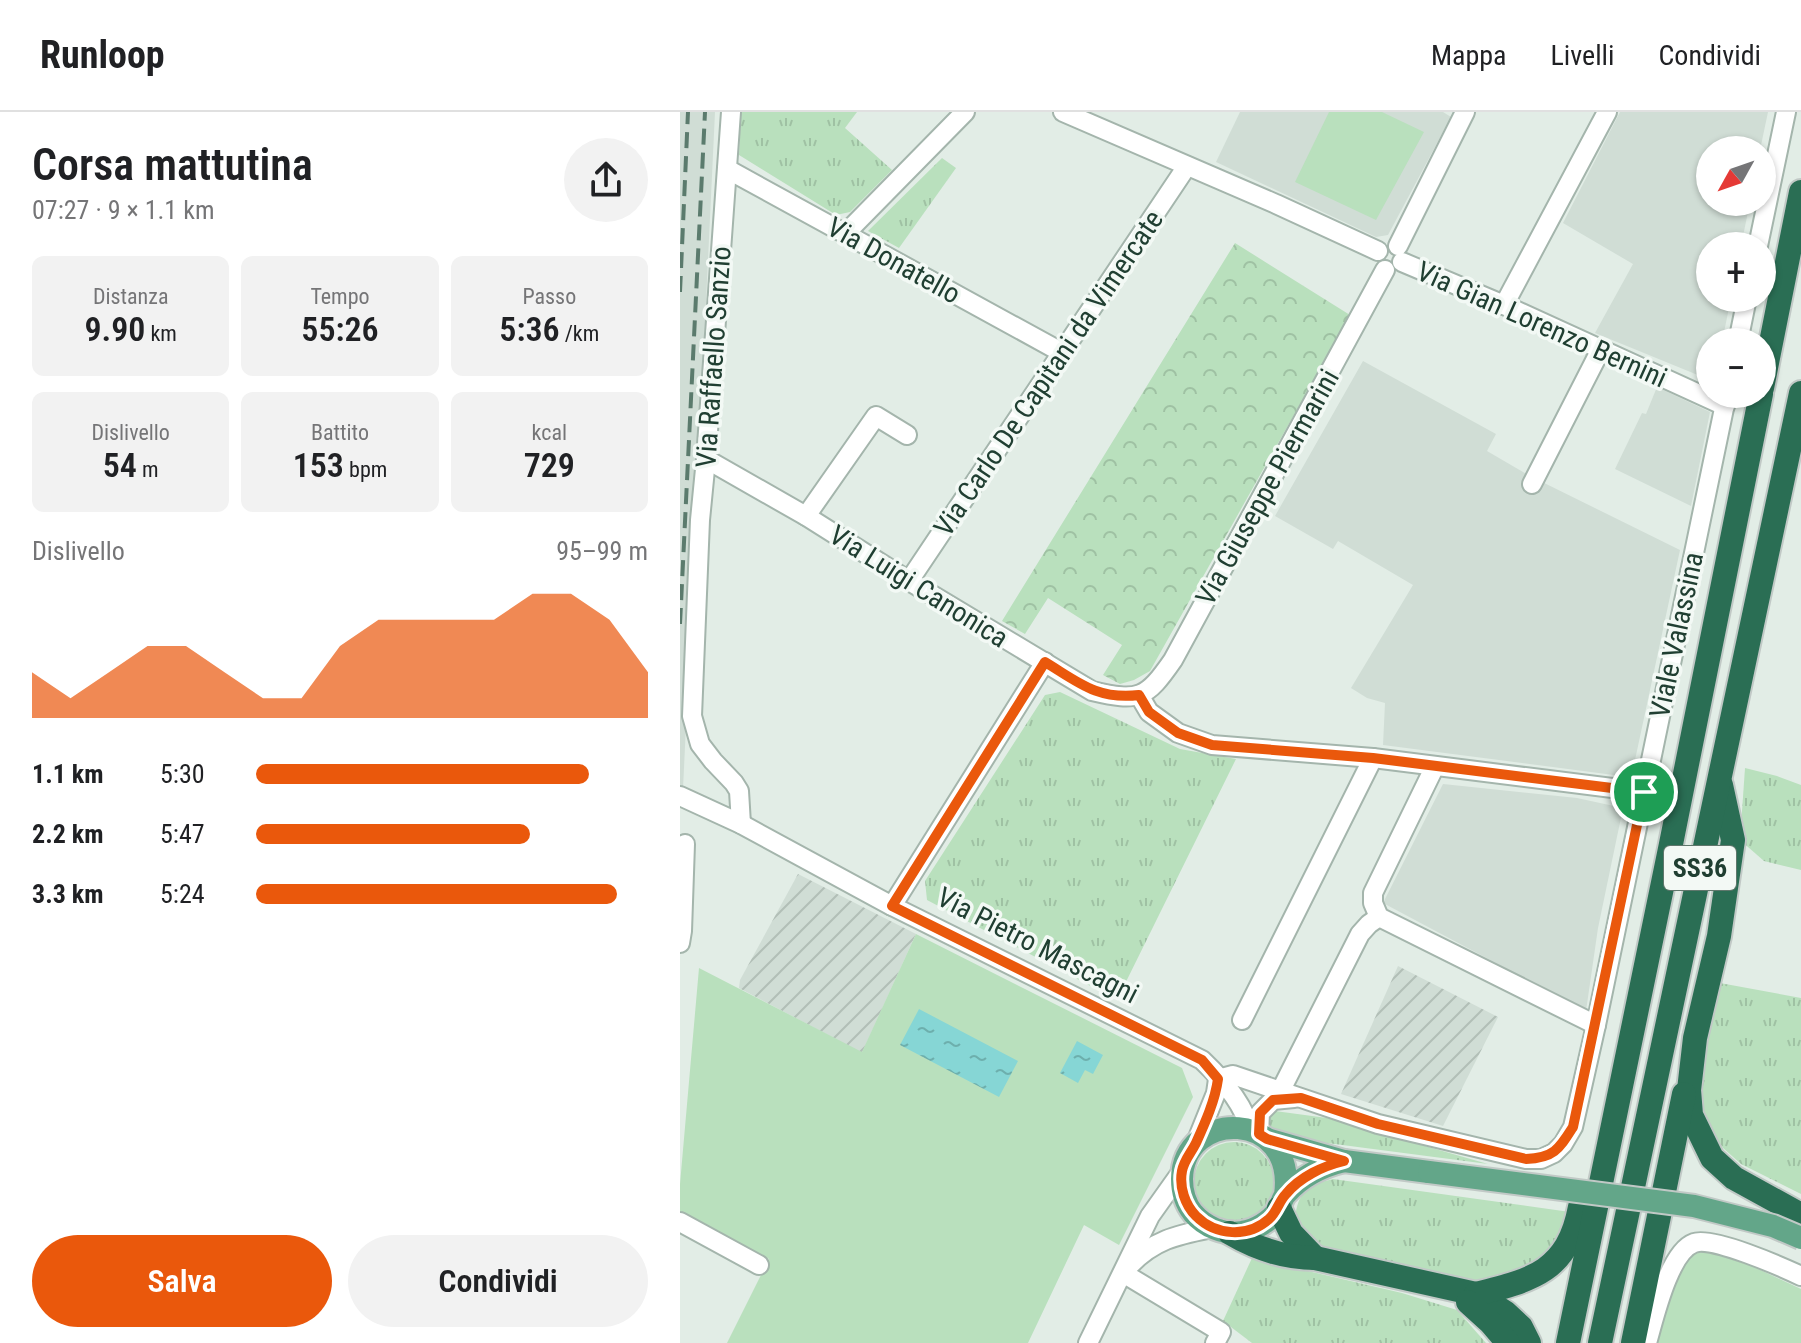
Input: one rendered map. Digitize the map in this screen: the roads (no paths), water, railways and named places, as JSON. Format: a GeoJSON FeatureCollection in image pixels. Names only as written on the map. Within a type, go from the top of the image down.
{"type":"FeatureCollection","features":[{"type":"Feature","properties":{"kind":"highway"},"geometry":{"type":"LineString","coordinates":[[1774,328],[1801,192]]}},
{"type":"Feature","properties":{"kind":"highway","name":"SS36"},"geometry":{"type":"LineString","coordinates":[[1600,1343],[1801,393]]}},
{"type":"Feature","properties":{"kind":"highway","name":"SS36"},"geometry":{"type":"LineString","coordinates":[[1568,1343],[1758,408]]}},
{"type":"Feature","properties":{"kind":"highway"},"geometry":{"type":"LineString","coordinates":[[1633,1343],[1719,936],[1733,840],[1719,777]]}},
{"type":"Feature","properties":{"kind":"highway"},"geometry":{"type":"LineString","coordinates":[[1476,1294],[1539,1274],[1568,1247],[1577,1227],[1628,974],[1671,844]]}},
{"type":"Feature","properties":{"kind":"highway"},"geometry":{"type":"LineString","coordinates":[[1695,1038],[1689,1090],[1691,1115],[1712,1158],[1734,1178],[1801,1215]]}},
{"type":"Feature","properties":{"kind":"highway"},"geometry":{"type":"LineString","coordinates":[[1282,1201],[1291,1233],[1315,1258]]}},
{"type":"Feature","properties":{"kind":"highway"},"geometry":{"type":"LineString","coordinates":[[1221,1230],[1267,1251],[1295,1258],[1315,1258],[1476,1294],[1506,1313],[1521,1327],[1529,1343]]}},
{"type":"Feature","properties":{"kind":"highway"},"geometry":{"type":"LineString","coordinates":[[1452,1287],[1508,1343]]}},
{"type":"Feature","properties":{"kind":"main road"},"geometry":{"type":"LineString","coordinates":[[1344,1161],[1327,1165],[1309,1176],[1282,1201],[1270,1219],[1244,1232],[1221,1230],[1194,1214],[1183,1194],[1182,1171],[1195,1145],[1206,1135],[1235,1127],[1344,1161],[1694,1206],[1773,1226],[1801,1238]]}},
{"type":"Feature","properties":{"kind":"main road","name":"Via Pietro Mascagni"},"geometry":{"type":"LineString","coordinates":[[1259,1134],[1277,1150],[1284,1164],[1287,1180],[1282,1201]]}},
{"type":"Feature","properties":{"kind":"street","name":"Via Raffaello Sanzio"},"geometry":{"type":"LineString","coordinates":[[731,112],[700,520],[692,716],[700,744],[739,791],[741,824]]}},
{"type":"Feature","properties":{"kind":"street"},"geometry":{"type":"LineString","coordinates":[[846,233],[965,112]]}},
{"type":"Feature","properties":{"kind":"street"},"geometry":{"type":"LineString","coordinates":[[1063,112],[1378,251]]}},
{"type":"Feature","properties":{"kind":"street"},"geometry":{"type":"LineString","coordinates":[[1400,254],[1387,244],[1378,251],[1376,260],[1385,270],[1395,269],[1465,112]]}},
{"type":"Feature","properties":{"kind":"street"},"geometry":{"type":"LineString","coordinates":[[1504,305],[1607,112]]}},
{"type":"Feature","properties":{"kind":"street"},"geometry":{"type":"LineString","coordinates":[[1761,232],[1786,112]]}},
{"type":"Feature","properties":{"kind":"street","name":"Via Carlo De Capitani da Vimercate"},"geometry":{"type":"LineString","coordinates":[[909,581],[1187,166]]}},
{"type":"Feature","properties":{"kind":"street","name":"Via Donatello"},"geometry":{"type":"LineString","coordinates":[[727,169],[1061,352]]}},
{"type":"Feature","properties":{"kind":"street","name":"Via Gian Lorenzo Bernini"},"geometry":{"type":"LineString","coordinates":[[1400,254],[1600,351],[1696,388]]}},
{"type":"Feature","properties":{"kind":"street","name":"Via Giuseppe Piermarini"},"geometry":{"type":"LineString","coordinates":[[1139,695],[1156,685],[1173,660],[1385,270]]}},
{"type":"Feature","properties":{"kind":"street"},"geometry":{"type":"LineString","coordinates":[[1532,484],[1600,351]]}},
{"type":"Feature","properties":{"kind":"street","name":"Viale Valassina"},"geometry":{"type":"LineString","coordinates":[[1301,1098],[1378,1124],[1526,1159],[1541,1159],[1563,1144],[1573,1127],[1596,1025],[1724,408]]}},
{"type":"Feature","properties":{"kind":"street"},"geometry":{"type":"LineString","coordinates":[[806,516],[876,416],[907,435]]}},
{"type":"Feature","properties":{"kind":"street","name":"Via Luigi Canonica"},"geometry":{"type":"LineString","coordinates":[[706,459],[806,516],[1092,691],[1121,698],[1139,695]]}},
{"type":"Feature","properties":{"kind":"street"},"geometry":{"type":"LineString","coordinates":[[892,906],[1045,662]]}},
{"type":"Feature","properties":{"kind":"street"},"geometry":{"type":"LineString","coordinates":[[1139,695],[1149,712],[1178,733],[1212,745],[1373,758],[1644,792]]}},
{"type":"Feature","properties":{"kind":"street"},"geometry":{"type":"LineString","coordinates":[[1242,1020],[1373,758]]}},
{"type":"Feature","properties":{"kind":"street"},"geometry":{"type":"LineString","coordinates":[[1435,766],[1373,893],[1373,903],[1379,917],[1596,1025]]}},
{"type":"Feature","properties":{"kind":"street","name":"Via Pietro Mascagni"},"geometry":{"type":"LineString","coordinates":[[680,796],[741,824],[892,906],[1202,1060],[1229,1090],[1259,1134]]}},
{"type":"Feature","properties":{"kind":"street"},"geometry":{"type":"LineString","coordinates":[[680,943],[685,844]]}},
{"type":"Feature","properties":{"kind":"street"},"geometry":{"type":"LineString","coordinates":[[1281,1090],[1360,934],[1379,917]]}},
{"type":"Feature","properties":{"kind":"street"},"geometry":{"type":"LineString","coordinates":[[1195,1145],[1216,1093],[1218,1079],[1233,1075],[1301,1098]]}},
{"type":"Feature","properties":{"kind":"street"},"geometry":{"type":"LineString","coordinates":[[1259,1134],[1260,1113],[1273,1100],[1301,1098]]}},
{"type":"Feature","properties":{"kind":"street"},"geometry":{"type":"LineString","coordinates":[[1088,1343],[1150,1216],[1182,1171]]}},
{"type":"Feature","properties":{"kind":"street"},"geometry":{"type":"LineString","coordinates":[[680,1222],[759,1265]]}},
{"type":"Feature","properties":{"kind":"street"},"geometry":{"type":"LineString","coordinates":[[1123,1273],[1142,1252],[1175,1235],[1221,1230]]}},
{"type":"Feature","properties":{"kind":"street"},"geometry":{"type":"LineString","coordinates":[[1647,1343],[1670,1270],[1684,1249],[1695,1242],[1712,1242],[1801,1276]]}},
{"type":"Feature","properties":{"kind":"street"},"geometry":{"type":"LineString","coordinates":[[1123,1273],[1221,1332],[1215,1343]]}},
{"type":"Feature","properties":{"kind":"water"},"geometry":{"type":"Polygon","coordinates":[[[919,1009],[1018,1061],[999,1097],[900,1045],[919,1009]]]}},
{"type":"Feature","properties":{"kind":"water"},"geometry":{"type":"Polygon","coordinates":[[[1077,1041],[1103,1055],[1093,1074],[1085,1070],[1078,1083],[1060,1073],[1077,1041]]]}},
{"type":"Feature","properties":{"kind":"railway"},"geometry":{"type":"LineString","coordinates":[[680,292],[688,112]]}},
{"type":"Feature","properties":{"kind":"railway"},"geometry":{"type":"LineString","coordinates":[[680,624],[705,112]]}}]}
